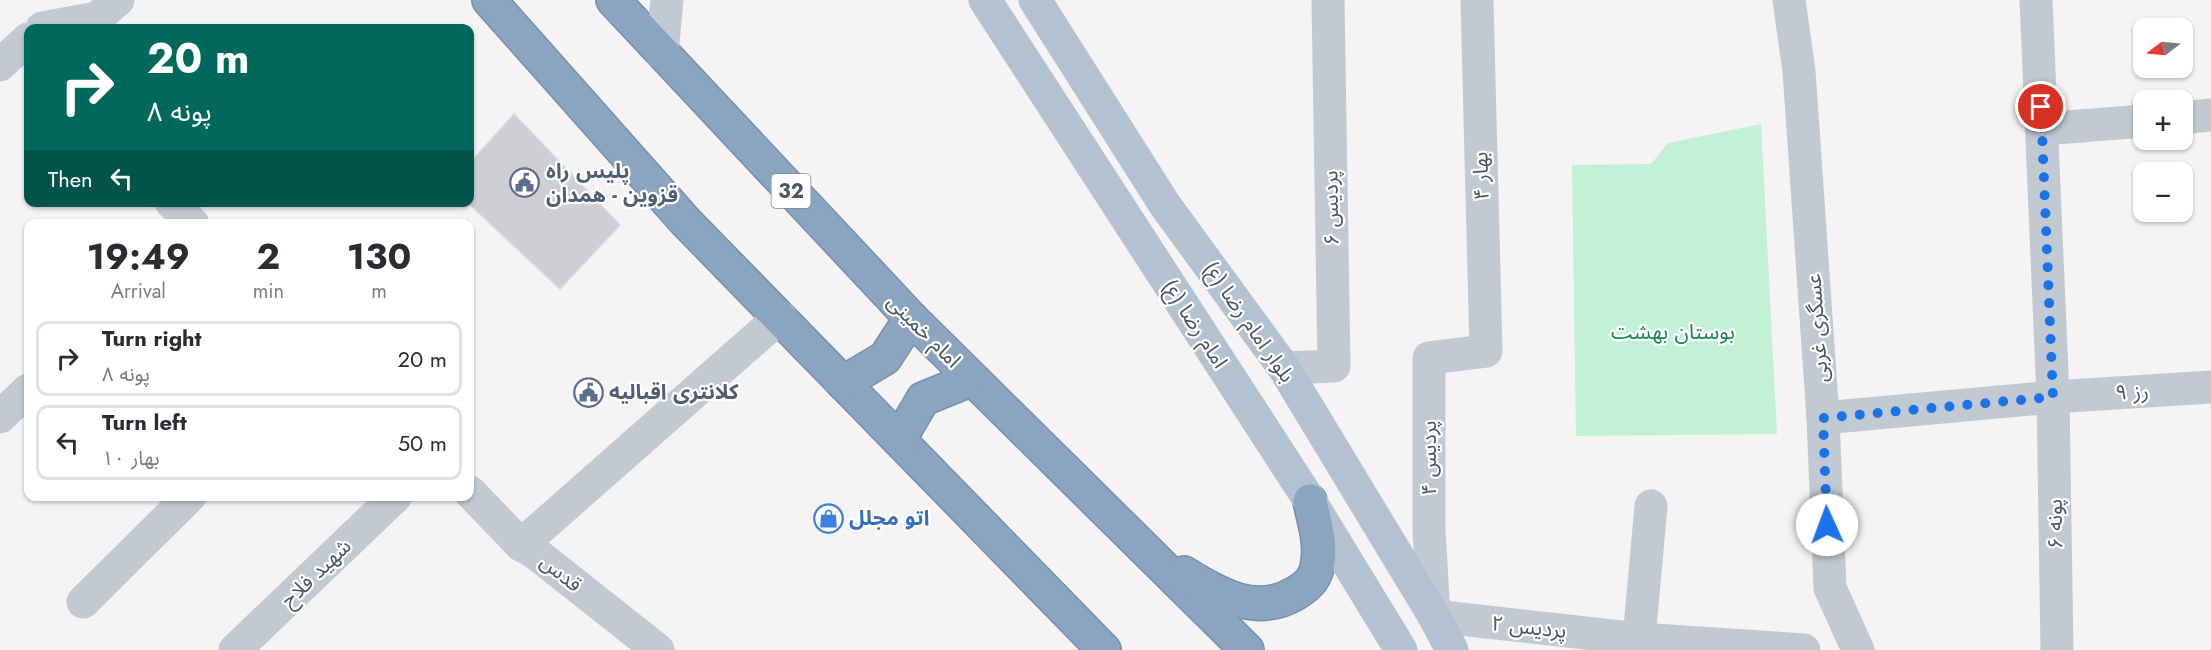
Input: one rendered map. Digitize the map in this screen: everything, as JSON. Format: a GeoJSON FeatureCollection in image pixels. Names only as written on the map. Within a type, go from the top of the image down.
{"type":"FeatureCollection","features":[{"type":"Feature","properties":{"kind":"highway"},"geometry":{"type":"LineString","coordinates":[[489,0],[686,222],[1104,650]]}},
{"type":"Feature","properties":{"kind":"highway","name":"امام خمینی"},"geometry":{"type":"LineString","coordinates":[[613,0],[910,318],[1247,650]]}},
{"type":"Feature","properties":{"kind":"highway"},"geometry":{"type":"LineString","coordinates":[[843,383],[885,358],[910,318]]}},
{"type":"Feature","properties":{"kind":"highway"},"geometry":{"type":"LineString","coordinates":[[899,440],[923,399],[972,379]]}},
{"type":"Feature","properties":{"kind":"highway"},"geometry":{"type":"LineString","coordinates":[[1144,549],[1213,591],[1235,599],[1261,605],[1288,598],[1310,584],[1318,563],[1319,538],[1310,501]]}},
{"type":"Feature","properties":{"kind":"main road","name":"امام رضا (ع)"},"geometry":{"type":"LineString","coordinates":[[986,0],[1310,501],[1401,650]]}},
{"type":"Feature","properties":{"kind":"main road","name":"بلوار امام رضا (ع)"},"geometry":{"type":"LineString","coordinates":[[1035,0],[1165,205],[1284,368],[1434,616],[1452,650]]}},
{"type":"Feature","properties":{"kind":"street"},"geometry":{"type":"LineString","coordinates":[[42,24],[51,0]]}},
{"type":"Feature","properties":{"kind":"street"},"geometry":{"type":"LineString","coordinates":[[45,24],[71,0]]}},
{"type":"Feature","properties":{"kind":"street"},"geometry":{"type":"LineString","coordinates":[[63,24],[97,18],[118,0]]}},
{"type":"Feature","properties":{"kind":"street"},"geometry":{"type":"LineString","coordinates":[[662,53],[667,0]]}},
{"type":"Feature","properties":{"kind":"street","name":"پردیس ۶"},"geometry":{"type":"LineString","coordinates":[[1284,368],[1334,366],[1328,0]]}},
{"type":"Feature","properties":{"kind":"street","name":"بهار ۴"},"geometry":{"type":"LineString","coordinates":[[1477,0],[1486,351]]}},
{"type":"Feature","properties":{"kind":"street","name":"عسگری غربی"},"geometry":{"type":"LineString","coordinates":[[1789,0],[1799,71],[1823,418],[1830,588],[1858,650]]}},
{"type":"Feature","properties":{"kind":"street","name":"پونه ۶"},"geometry":{"type":"LineString","coordinates":[[2036,0],[2053,397],[2057,650]]}},
{"type":"Feature","properties":{"kind":"street"},"geometry":{"type":"LineString","coordinates":[[2193,117],[2211,115]]}},
{"type":"Feature","properties":{"kind":"street"},"geometry":{"type":"LineString","coordinates":[[2042,129],[2133,122]]}},
{"type":"Feature","properties":{"kind":"street"},"geometry":{"type":"LineString","coordinates":[[176,207],[188,219]]}},
{"type":"Feature","properties":{"kind":"street"},"geometry":{"type":"LineString","coordinates":[[521,545],[780,317]]}},
{"type":"Feature","properties":{"kind":"street","name":"پردیس ۴"},"geometry":{"type":"LineString","coordinates":[[1434,616],[1429,530],[1429,358],[1486,351]]}},
{"type":"Feature","properties":{"kind":"street","name":"رز ۹"},"geometry":{"type":"LineString","coordinates":[[1823,418],[2053,397],[2211,387]]}},
{"type":"Feature","properties":{"kind":"street"},"geometry":{"type":"LineString","coordinates":[[0,417],[24,394]]}},
{"type":"Feature","properties":{"kind":"street","name":"قدس"},"geometry":{"type":"LineString","coordinates":[[474,496],[521,545],[534,552],[658,650]]}},
{"type":"Feature","properties":{"kind":"street"},"geometry":{"type":"LineString","coordinates":[[83,602],[185,501]]}},
{"type":"Feature","properties":{"kind":"street","name":"شهید فلاح"},"geometry":{"type":"LineString","coordinates":[[235,650],[391,501]]}},
{"type":"Feature","properties":{"kind":"street"},"geometry":{"type":"LineString","coordinates":[[1639,639],[1651,506]]}},
{"type":"Feature","properties":{"kind":"street","name":"پردیس ۲"},"geometry":{"type":"LineString","coordinates":[[1434,616],[1639,639],[1804,650]]}},
{"type":"Feature","properties":{"kind":"green space","name":"بوستان بهشت"},"geometry":{"type":"Polygon","coordinates":[[[1761,124],[1777,434],[1576,436],[1572,165],[1651,164],[1668,143],[1761,124]]]}},
{"type":"Feature","properties":{"kind":"building","name":"پلیس راه قزوین - همدان"},"geometry":{"type":"Polygon","coordinates":[[[514,114],[620,225],[560,289],[472,207],[474,159],[514,114]]]}},
{"type":"Feature","properties":{"kind":"place","name":"پلیس راه قزوین - همدان"},"geometry":{"type":"Point","coordinates":[525,183]}},
{"type":"Feature","properties":{"kind":"place","name":"کلانتری اقبالیه"},"geometry":{"type":"Point","coordinates":[588,392]}},
{"type":"Feature","properties":{"kind":"place","name":"اتو مجلل"},"geometry":{"type":"Point","coordinates":[828,518]}},
{"type":"Feature","properties":{"kind":"route"},"geometry":{"type":"LineString","coordinates":[[1827,525],[1823,418],[2053,397],[2041,107]]}}]}
